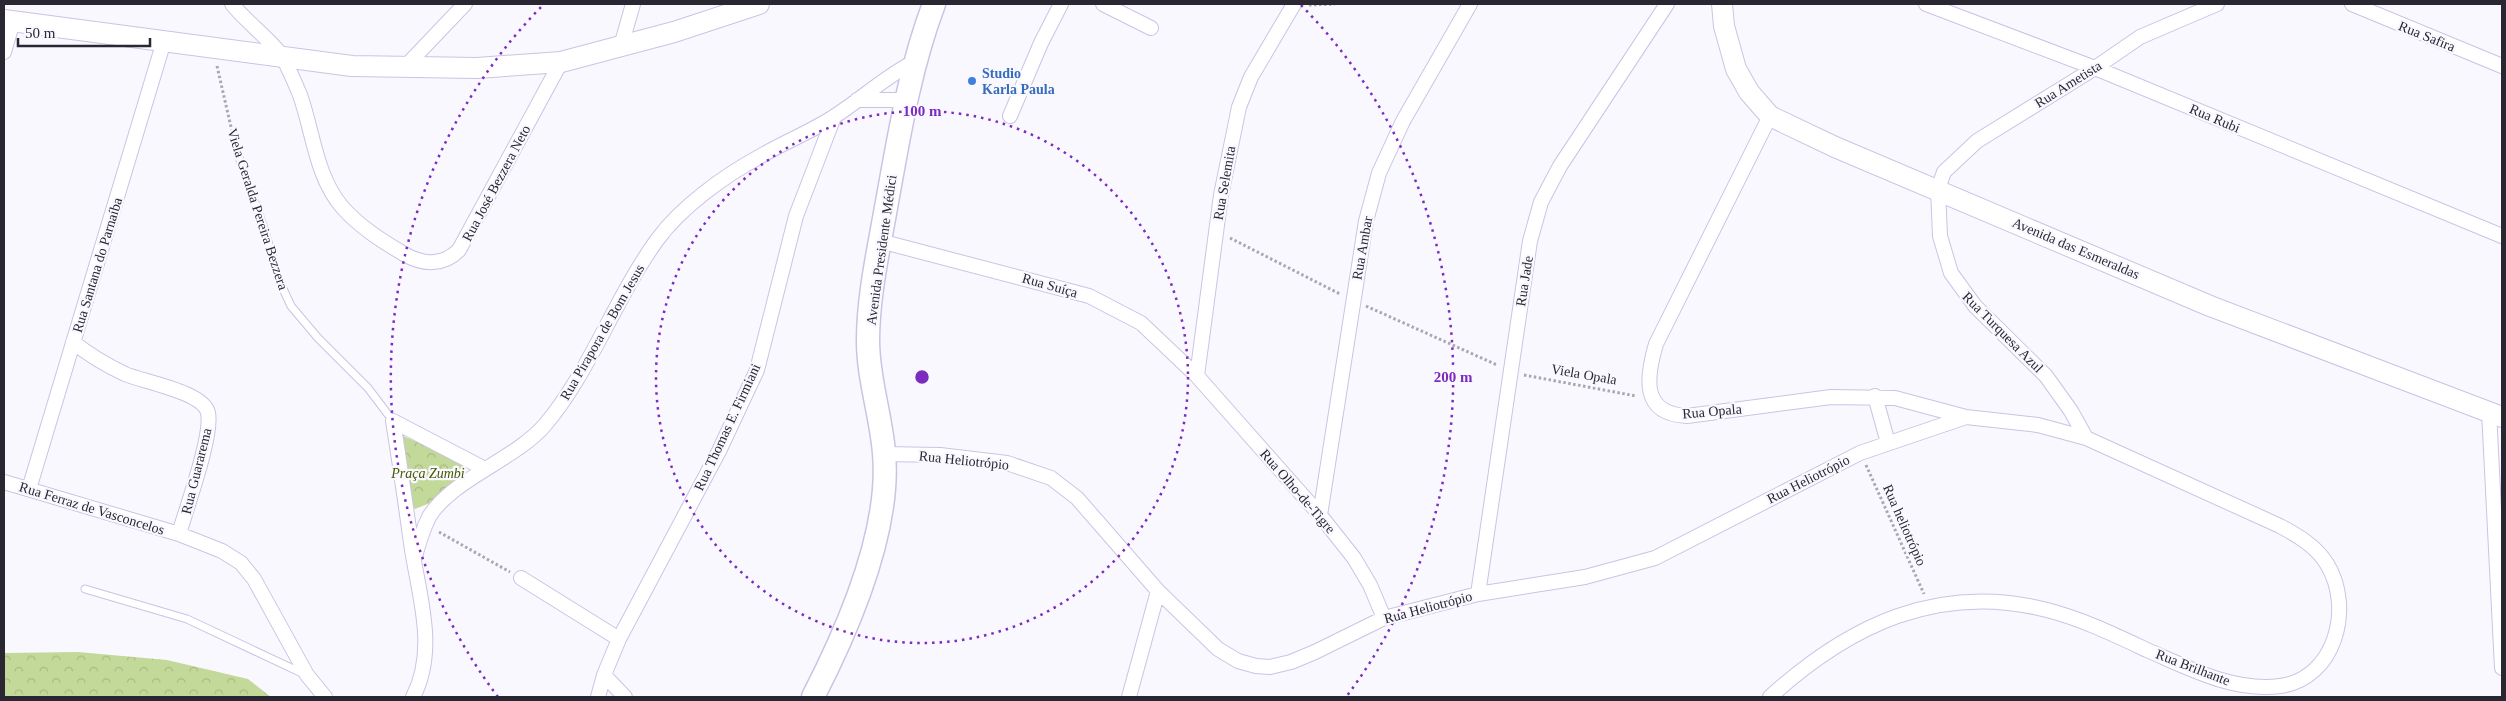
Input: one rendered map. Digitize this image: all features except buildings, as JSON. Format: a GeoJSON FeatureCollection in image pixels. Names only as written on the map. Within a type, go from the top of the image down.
{"type":"FeatureCollection","features":[{"type":"Feature","properties":{"kind":"main road"},"geometry":{"type":"LineString","coordinates":[[9,20],[352,66],[496,68],[561,62],[712,21],[759,4]]}},
{"type":"Feature","properties":{"kind":"main road","name":"Avenida das Esmeraldas"},"geometry":{"type":"LineString","coordinates":[[1722,4],[1724,26],[1736,69],[1749,92],[1770,116],[1835,147],[1938,189],[2210,306],[2361,365],[2496,414]]}},
{"type":"Feature","properties":{"kind":"main road","name":"Avenida Presidente Médici"},"geometry":{"type":"LineString","coordinates":[[813,697],[835,654],[874,547],[882,504],[884,454],[871,383],[868,341],[871,300],[880,240],[907,100],[916,61],[935,7]]}},
{"type":"Feature","properties":{"kind":"street","name":"Rua José Bezzera Neto"},"geometry":{"type":"LineString","coordinates":[[232,4],[283,58],[300,94],[325,177],[342,207],[370,232],[412,259],[438,263],[452,258],[470,234],[561,62]]}},
{"type":"Feature","properties":{"kind":"street"},"geometry":{"type":"LineString","coordinates":[[404,68],[465,4]]}},
{"type":"Feature","properties":{"kind":"street"},"geometry":{"type":"LineString","coordinates":[[621,46],[633,4]]}},
{"type":"Feature","properties":{"kind":"street"},"geometry":{"type":"LineString","coordinates":[[1010,116],[1041,43],[1061,4]]}},
{"type":"Feature","properties":{"kind":"street"},"geometry":{"type":"LineString","coordinates":[[1103,4],[1151,28]]}},
{"type":"Feature","properties":{"kind":"street","name":"Rua Ambar"},"geometry":{"type":"LineString","coordinates":[[1320,515],[1366,221],[1379,173],[1403,121],[1470,4]]}},
{"type":"Feature","properties":{"kind":"street","name":"Rua Jade"},"geometry":{"type":"LineString","coordinates":[[1478,594],[1530,241],[1541,202],[1560,166],[1667,4]]}},
{"type":"Feature","properties":{"kind":"street","name":"Rua Rubi"},"geometry":{"type":"LineString","coordinates":[[1926,4],[2095,68],[2502,236]]}},
{"type":"Feature","properties":{"kind":"street","name":"Rua Ametista"},"geometry":{"type":"LineString","coordinates":[[1938,189],[1944,172],[1977,141],[2140,38],[2217,4]]}},
{"type":"Feature","properties":{"kind":"street","name":"Rua Safira"},"geometry":{"type":"LineString","coordinates":[[2352,4],[2502,66]]}},
{"type":"Feature","properties":{"kind":"street","name":"Rua Selemita"},"geometry":{"type":"LineString","coordinates":[[1197,376],[1218,213],[1239,107],[1251,77],[1294,5]]}},
{"type":"Feature","properties":{"kind":"street"},"geometry":{"type":"LineString","coordinates":[[4,52],[9,20]]}},
{"type":"Feature","properties":{"kind":"street","name":"Rua Santana do Parnaíba"},"geometry":{"type":"LineString","coordinates":[[30,489],[164,41]]}},
{"type":"Feature","properties":{"kind":"street","name":"Rua Pirapora de Bom Jesus"},"geometry":{"type":"LineString","coordinates":[[413,697],[420,684],[425,642],[424,618],[414,560],[426,524],[444,500],[484,469],[520,448],[543,427],[572,387],[626,286],[658,238],[694,201],[757,158],[834,117],[895,71],[916,61]]}},
{"type":"Feature","properties":{"kind":"street"},"geometry":{"type":"LineString","coordinates":[[857,100],[907,100]]}},
{"type":"Feature","properties":{"kind":"street"},"geometry":{"type":"LineString","coordinates":[[1653,399],[1648,377],[1656,344],[1770,116]]}},
{"type":"Feature","properties":{"kind":"street","name":"Rua Thomas E. Firmiani"},"geometry":{"type":"LineString","coordinates":[[598,697],[618,638],[719,451],[757,370],[796,216],[834,117]]}},
{"type":"Feature","properties":{"kind":"street","name":"Rua Turquesa Azul"},"geometry":{"type":"LineString","coordinates":[[1938,189],[1940,236],[1944,255],[1955,281],[1975,306],[2046,376],[2071,411],[2086,438]]}},
{"type":"Feature","properties":{"kind":"street","name":"Rua Suíça"},"geometry":{"type":"LineString","coordinates":[[880,240],[1089,296],[1141,323],[1197,376]]}},
{"type":"Feature","properties":{"kind":"street","name":"Rua Guararema"},"geometry":{"type":"LineString","coordinates":[[73,342],[104,363],[148,382],[192,396],[204,403],[208,410],[207,432],[179,534]]}},
{"type":"Feature","properties":{"kind":"street","name":"Rua Olho-de-Tigre"},"geometry":{"type":"LineString","coordinates":[[1197,376],[1320,515],[1354,558],[1370,585],[1384,618]]}},
{"type":"Feature","properties":{"kind":"street"},"geometry":{"type":"LineString","coordinates":[[1875,396],[1888,444]]}},
{"type":"Feature","properties":{"kind":"street","name":"Rua Opala"},"geometry":{"type":"LineString","coordinates":[[1653,399],[1665,412],[1687,416],[1831,397],[1875,396],[1927,405],[1966,417]]}},
{"type":"Feature","properties":{"kind":"street"},"geometry":{"type":"LineString","coordinates":[[2496,414],[2502,668]]}},
{"type":"Feature","properties":{"kind":"street","name":"Rua Brilhante"},"geometry":{"type":"LineString","coordinates":[[1770,697],[1842,642],[1902,613],[1929,606],[1996,602],[2047,610],[2076,619],[2204,675],[2249,686],[2272,687],[2293,683],[2318,669],[2329,655],[2336,633],[2338,612],[2332,575],[2327,563],[2302,538],[2280,526],[2086,438],[2038,425],[1966,417]]}},
{"type":"Feature","properties":{"kind":"street","name":"Rua Heliotrópio"},"geometry":{"type":"LineString","coordinates":[[884,454],[940,455],[1008,463],[1050,478],[1077,498],[1158,591],[1218,649],[1238,661],[1256,666],[1270,667],[1291,662],[1384,618],[1478,594],[1585,577],[1655,558],[1860,453],[1966,417]]}},
{"type":"Feature","properties":{"kind":"street"},"geometry":{"type":"LineString","coordinates":[[393,421],[484,469]]}},
{"type":"Feature","properties":{"kind":"street"},"geometry":{"type":"LineString","coordinates":[[393,421],[414,560]]}},
{"type":"Feature","properties":{"kind":"street","name":"Rua Ferraz de Vasconcelos"},"geometry":{"type":"LineString","coordinates":[[4,482],[179,534]]}},
{"type":"Feature","properties":{"kind":"street"},"geometry":{"type":"LineString","coordinates":[[179,534],[222,551],[240,563],[254,579],[307,675],[325,697]]}},
{"type":"Feature","properties":{"kind":"street"},"geometry":{"type":"LineString","coordinates":[[521,578],[618,638]]}},
{"type":"Feature","properties":{"kind":"street"},"geometry":{"type":"LineString","coordinates":[[1129,697],[1158,591]]}},
{"type":"Feature","properties":{"kind":"street"},"geometry":{"type":"LineString","coordinates":[[604,675],[625,697]]}},
{"type":"Feature","properties":{"kind":"lane","name":"Viela Geralda Pereira Bezzera"},"geometry":{"type":"LineString","coordinates":[[236,149],[264,228],[278,280],[292,306],[318,338],[368,388],[393,421]]}},
{"type":"Feature","properties":{"kind":"lane"},"geometry":{"type":"LineString","coordinates":[[85,590],[187,620],[307,675]]}},
{"type":"Feature","properties":{"kind":"path"},"geometry":{"type":"LineString","coordinates":[[1294,5],[1336,4]]}},
{"type":"Feature","properties":{"kind":"path","name":"Viela Geralda Pereira Bezzera"},"geometry":{"type":"LineString","coordinates":[[213,48],[236,149]]}},
{"type":"Feature","properties":{"kind":"path","name":"Viela Opala"},"geometry":{"type":"LineString","coordinates":[[1511,372],[1653,399]]}},
{"type":"Feature","properties":{"kind":"path","name":"Rua heliotrópio"},"geometry":{"type":"LineString","coordinates":[[1860,453],[1929,606]]}},
{"type":"Feature","properties":{"kind":"path"},"geometry":{"type":"LineString","coordinates":[[426,524],[521,578]]}},
{"type":"Feature","properties":{"kind":"green space","name":"Praça Zumbi"},"geometry":{"type":"Polygon","coordinates":[[[403,436],[464,462],[464,476],[430,503],[415,509],[405,495],[403,436]]]}},
{"type":"Feature","properties":{"kind":"green space"},"geometry":{"type":"Polygon","coordinates":[[[78,652],[167,660],[248,679],[271,697],[4,697],[4,653],[78,652]]]}},
{"type":"Feature","properties":{"kind":"place","name":"Studio Karla Paula"},"geometry":{"type":"Point","coordinates":[972,81]}}]}
